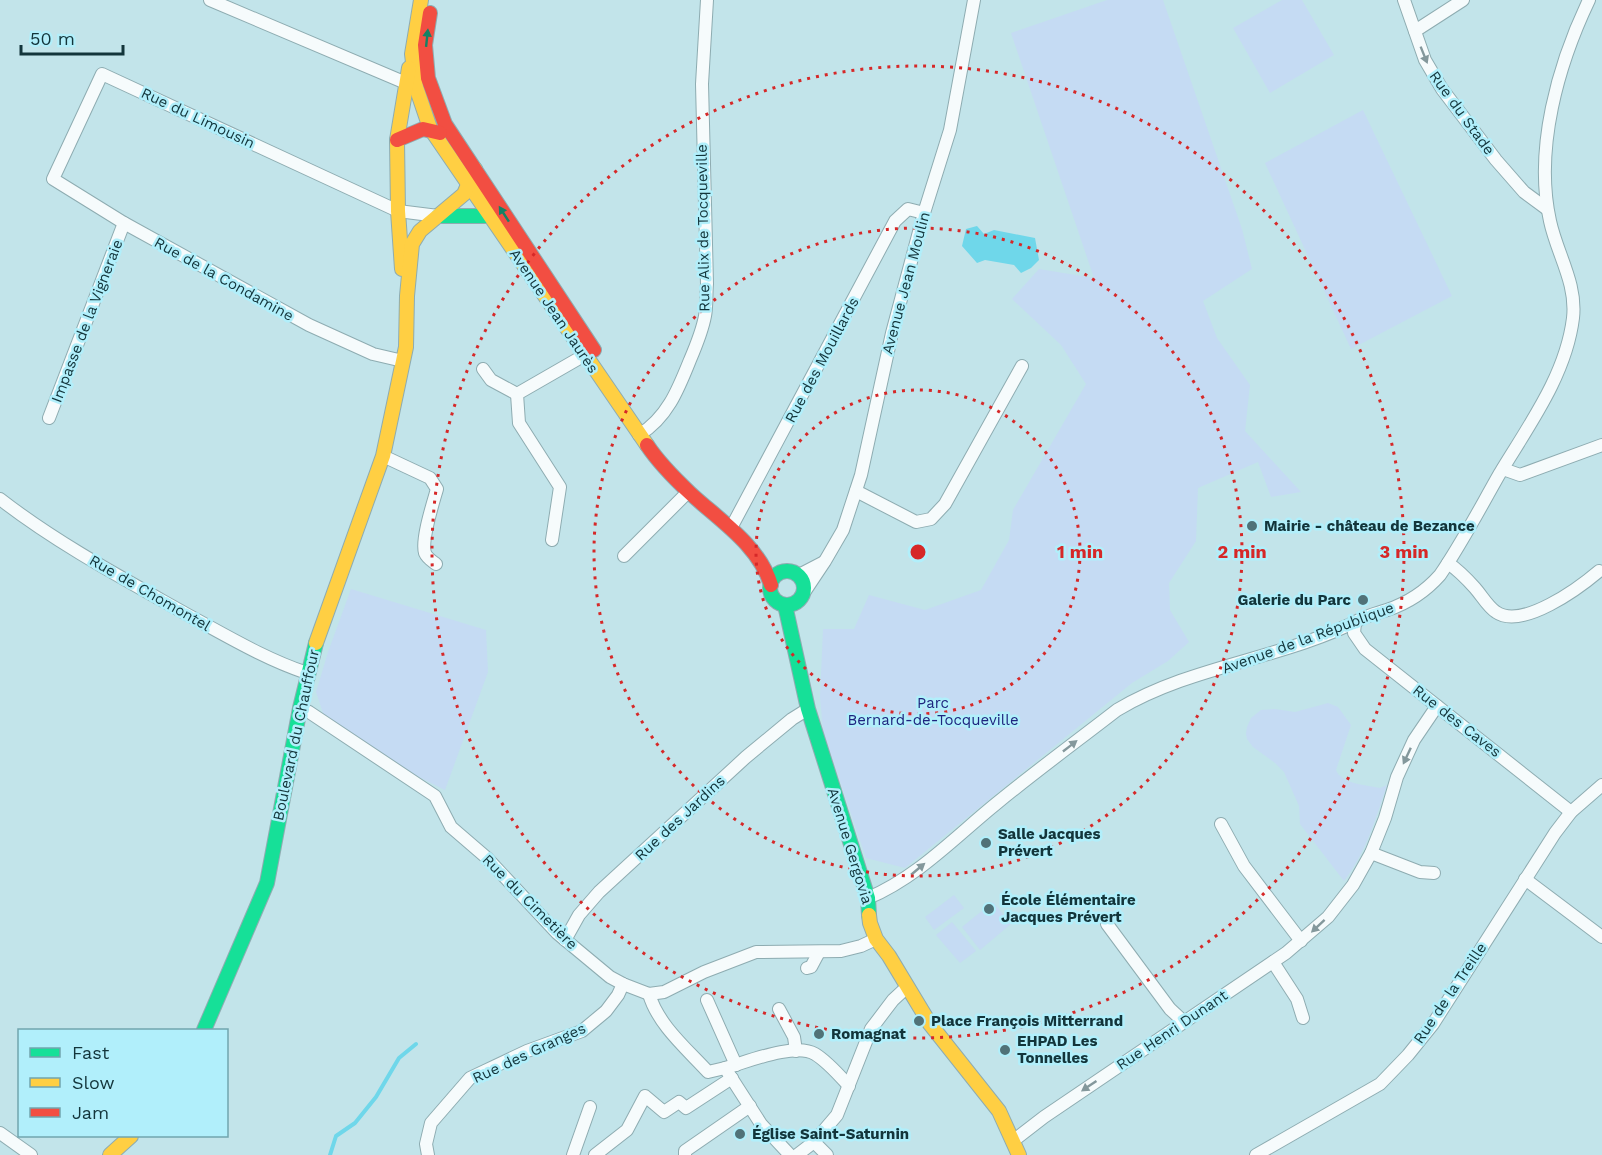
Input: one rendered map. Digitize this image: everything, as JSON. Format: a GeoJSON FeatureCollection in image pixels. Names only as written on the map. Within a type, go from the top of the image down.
{"type":"FeatureCollection","features":[{"type":"Feature","properties":{"kind":"main road"},"geometry":{"type":"LineString","coordinates":[[406,296],[401,263],[398,211],[397,140],[412,85],[412,54],[421,0]]}},
{"type":"Feature","properties":{"kind":"main road","name":"Avenue Jean Jaurès"},"geometry":{"type":"LineString","coordinates":[[432,0],[425,45],[428,78],[445,124],[643,433],[657,460],[688,492],[732,527],[782,572]]}},
{"type":"Feature","properties":{"kind":"main road","name":"Avenue Jean Jaurès"},"geometry":{"type":"LineString","coordinates":[[412,85],[430,128],[489,216],[589,352]]}},
{"type":"Feature","properties":{"kind":"main road"},"geometry":{"type":"LineString","coordinates":[[397,140],[418,129],[430,128],[443,134],[475,169],[470,186],[420,231],[412,244],[406,296]]}},
{"type":"Feature","properties":{"kind":"main road"},"geometry":{"type":"LineString","coordinates":[[438,216],[489,216]]}},
{"type":"Feature","properties":{"kind":"main road","name":"Boulevard du Chauffour"},"geometry":{"type":"LineString","coordinates":[[204,1029],[267,883],[300,708],[315,645],[383,456],[403,361],[406,296]]}},
{"type":"Feature","properties":{"kind":"main road","name":"Avenue Jean Jaurès"},"geometry":{"type":"LineString","coordinates":[[643,433],[762,562],[770,574],[771,585]]}},
{"type":"Feature","properties":{"kind":"main road"},"geometry":{"type":"LineString","coordinates":[[782,572],[794,572],[799,575],[804,582],[805,591],[796,603],[786,605],[774,598],[770,590],[775,576],[782,572]]}},
{"type":"Feature","properties":{"kind":"main road","name":"Avenue Gergovia"},"geometry":{"type":"LineString","coordinates":[[786,605],[807,704],[868,898],[870,923],[876,939],[907,987]]}},
{"type":"Feature","properties":{"kind":"main road"},"geometry":{"type":"LineString","coordinates":[[907,987],[930,1024],[999,1111],[1018,1155]]}},
{"type":"Feature","properties":{"kind":"main road"},"geometry":{"type":"LineString","coordinates":[[110,1155],[130,1137]]}},
{"type":"Feature","properties":{"kind":"street"},"geometry":{"type":"LineString","coordinates":[[210,0],[412,85],[445,124]]}},
{"type":"Feature","properties":{"kind":"street","name":"Rue Alix de Tocqueville"},"geometry":{"type":"LineString","coordinates":[[643,433],[665,413],[677,393],[701,334],[706,314],[702,84],[706,0]]}},
{"type":"Feature","properties":{"kind":"street","name":"Avenue Jean Moulin"},"geometry":{"type":"LineString","coordinates":[[805,591],[843,530],[861,475],[892,333],[924,213],[950,130],[974,0]]}},
{"type":"Feature","properties":{"kind":"street","name":"Rue du Stade"},"geometry":{"type":"LineString","coordinates":[[1404,0],[1425,60],[1449,98],[1496,160],[1524,192],[1547,209]]}},
{"type":"Feature","properties":{"kind":"street"},"geometry":{"type":"LineString","coordinates":[[1415,31],[1463,0]]}},
{"type":"Feature","properties":{"kind":"street","name":"Avenue de la République"},"geometry":{"type":"LineString","coordinates":[[868,898],[908,877],[998,802],[1117,710],[1135,699],[1169,684],[1325,635],[1413,599],[1433,583],[1448,563],[1553,384],[1561,365],[1574,316],[1569,275],[1550,224],[1547,209],[1546,171],[1555,91],[1574,30],[1589,0]]}},
{"type":"Feature","properties":{"kind":"street","name":"Rue du Limousin"},"geometry":{"type":"LineString","coordinates":[[53,179],[102,74],[398,211]]}},
{"type":"Feature","properties":{"kind":"street"},"geometry":{"type":"LineString","coordinates":[[412,85],[428,78]]}},
{"type":"Feature","properties":{"kind":"street","name":"Rue de la Condamine"},"geometry":{"type":"LineString","coordinates":[[53,179],[124,224],[309,325],[374,354],[403,361]]}},
{"type":"Feature","properties":{"kind":"street","name":"Rue des Mouillards"},"geometry":{"type":"LineString","coordinates":[[732,527],[895,221],[908,209],[924,213]]}},
{"type":"Feature","properties":{"kind":"street"},"geometry":{"type":"LineString","coordinates":[[398,211],[438,216]]}},
{"type":"Feature","properties":{"kind":"street","name":"Impasse de la Vigneraie"},"geometry":{"type":"LineString","coordinates":[[49,418],[124,224]]}},
{"type":"Feature","properties":{"kind":"street"},"geometry":{"type":"LineString","coordinates":[[517,394],[589,352]]}},
{"type":"Feature","properties":{"kind":"street"},"geometry":{"type":"LineString","coordinates":[[856,491],[916,522],[931,519],[945,504],[954,484],[1022,366]]}},
{"type":"Feature","properties":{"kind":"street"},"geometry":{"type":"LineString","coordinates":[[483,369],[491,380],[517,394]]}},
{"type":"Feature","properties":{"kind":"street"},"geometry":{"type":"LineString","coordinates":[[517,394],[519,423],[560,487],[552,540]]}},
{"type":"Feature","properties":{"kind":"street"},"geometry":{"type":"LineString","coordinates":[[1503,469],[1520,475],[1602,445]]}},
{"type":"Feature","properties":{"kind":"street"},"geometry":{"type":"LineString","coordinates":[[383,456],[430,478],[436,489],[425,542],[425,553],[436,564]]}},
{"type":"Feature","properties":{"kind":"street"},"geometry":{"type":"LineString","coordinates":[[624,556],[688,492]]}},
{"type":"Feature","properties":{"kind":"street","name":"Rue de Chomontel"},"geometry":{"type":"LineString","coordinates":[[0,500],[36,527],[151,594],[277,663],[308,673]]}},
{"type":"Feature","properties":{"kind":"street"},"geometry":{"type":"LineString","coordinates":[[799,575],[825,561]]}},
{"type":"Feature","properties":{"kind":"street"},"geometry":{"type":"LineString","coordinates":[[1448,563],[1474,586],[1492,609],[1498,614],[1507,616],[1532,612],[1558,600],[1599,572]]}},
{"type":"Feature","properties":{"kind":"street","name":"Rue des Caves"},"geometry":{"type":"LineString","coordinates":[[1355,623],[1354,633],[1365,649],[1571,812]]}},
{"type":"Feature","properties":{"kind":"street","name":"Rue des Jardins"},"geometry":{"type":"LineString","coordinates":[[565,940],[579,915],[599,892],[807,704]]}},
{"type":"Feature","properties":{"kind":"street","name":"Rue Henri Dunant"},"geometry":{"type":"LineString","coordinates":[[1010,1135],[1040,1119],[1273,962],[1328,917],[1344,898],[1371,853],[1385,818],[1397,777],[1414,740],[1437,706]]}},
{"type":"Feature","properties":{"kind":"street","name":"Rue du Cimetière"},"geometry":{"type":"LineString","coordinates":[[300,708],[435,796],[451,827],[487,858],[556,933],[610,977],[649,994]]}},
{"type":"Feature","properties":{"kind":"street","name":"Rue de la Treille"},"geometry":{"type":"LineString","coordinates":[[1256,1155],[1380,1084],[1408,1055],[1433,1024],[1525,879],[1571,812],[1602,785]]}},
{"type":"Feature","properties":{"kind":"street"},"geometry":{"type":"LineString","coordinates":[[1221,824],[1244,866],[1301,941]]}},
{"type":"Feature","properties":{"kind":"street"},"geometry":{"type":"LineString","coordinates":[[1371,853],[1420,872],[1434,873]]}},
{"type":"Feature","properties":{"kind":"street"},"geometry":{"type":"LineString","coordinates":[[1525,879],[1602,937]]}},
{"type":"Feature","properties":{"kind":"street"},"geometry":{"type":"LineString","coordinates":[[1107,924],[1170,1009],[1184,1022]]}},
{"type":"Feature","properties":{"kind":"street"},"geometry":{"type":"LineString","coordinates":[[849,1086],[831,1066],[814,1053],[794,1051],[731,1070],[708,1072],[676,1038],[653,1005],[649,994],[664,992],[704,972],[756,952],[841,951],[876,939]]}},
{"type":"Feature","properties":{"kind":"street"},"geometry":{"type":"LineString","coordinates":[[807,968],[811,967],[819,952]]}},
{"type":"Feature","properties":{"kind":"street"},"geometry":{"type":"LineString","coordinates":[[1273,962],[1297,999],[1303,1018]]}},
{"type":"Feature","properties":{"kind":"street","name":"Rue des Granges"},"geometry":{"type":"LineString","coordinates":[[428,1155],[426,1144],[431,1123],[470,1078],[527,1051],[582,1031],[606,1011],[623,984]]}},
{"type":"Feature","properties":{"kind":"street"},"geometry":{"type":"LineString","coordinates":[[797,1155],[814,1142],[837,1115],[872,1029],[893,1000],[907,987]]}},
{"type":"Feature","properties":{"kind":"street"},"geometry":{"type":"LineString","coordinates":[[707,1000],[731,1070],[750,1106],[761,1124],[790,1155]]}},
{"type":"Feature","properties":{"kind":"street"},"geometry":{"type":"LineString","coordinates":[[778,1009],[794,1037],[794,1051]]}},
{"type":"Feature","properties":{"kind":"street"},"geometry":{"type":"LineString","coordinates":[[595,1155],[627,1130],[645,1096],[664,1112],[679,1102],[686,1108],[731,1070]]}},
{"type":"Feature","properties":{"kind":"street"},"geometry":{"type":"LineString","coordinates":[[685,1155],[685,1151],[750,1106]]}},
{"type":"Feature","properties":{"kind":"street"},"geometry":{"type":"LineString","coordinates":[[573,1155],[590,1107]]}},
{"type":"Feature","properties":{"kind":"street"},"geometry":{"type":"LineString","coordinates":[[0,1133],[31,1155]]}},
{"type":"Feature","properties":{"kind":"street"},"geometry":{"type":"LineString","coordinates":[[814,1142],[827,1155]]}},
{"type":"Feature","properties":{"kind":"green space","name":"Parc Bernard-de-Tocqueville"},"geometry":{"type":"Polygon","coordinates":[[[1107,0],[1163,0],[1242,229],[1252,269],[1203,301],[1217,338],[1250,385],[1245,431],[1301,492],[1271,497],[1258,462],[1198,488],[1196,541],[1169,583],[1170,610],[1189,642],[1168,661],[1132,683],[905,868],[866,858],[823,731],[820,697],[823,629],[854,629],[869,595],[925,610],[981,590],[1009,540],[1013,510],[1086,384],[1061,345],[1012,299],[1039,269],[1094,278],[1011,33],[1107,0]]]}},
{"type":"Feature","properties":{"kind":"green space"},"geometry":{"type":"Polygon","coordinates":[[[1282,0],[1302,0],[1334,55],[1270,93],[1233,28],[1282,0]]]}},
{"type":"Feature","properties":{"kind":"green space"},"geometry":{"type":"Polygon","coordinates":[[[1363,110],[1452,296],[1351,349],[1265,163],[1363,110]]]}},
{"type":"Feature","properties":{"kind":"green space"},"geometry":{"type":"Polygon","coordinates":[[[351,589],[486,630],[488,672],[445,790],[393,764],[324,716],[316,692],[351,589]]]}},
{"type":"Feature","properties":{"kind":"green space"},"geometry":{"type":"Polygon","coordinates":[[[1328,703],[1338,707],[1351,725],[1336,770],[1339,775],[1362,785],[1380,788],[1387,785],[1364,847],[1344,881],[1300,824],[1299,806],[1284,772],[1253,747],[1246,734],[1251,718],[1261,710],[1275,709],[1295,712],[1328,703]]]}},
{"type":"Feature","properties":{"kind":"green space"},"geometry":{"type":"Polygon","coordinates":[[[954,895],[964,908],[934,930],[925,917],[954,895]]]}},
{"type":"Feature","properties":{"kind":"green space"},"geometry":{"type":"Polygon","coordinates":[[[993,902],[1011,924],[980,950],[962,927],[993,902]]]}},
{"type":"Feature","properties":{"kind":"green space"},"geometry":{"type":"Polygon","coordinates":[[[952,922],[976,951],[960,963],[936,935],[952,922]]]}},
{"type":"Feature","properties":{"kind":"water"},"geometry":{"type":"Polygon","coordinates":[[[977,226],[984,234],[994,230],[1035,238],[1039,260],[1031,268],[1021,273],[1014,265],[985,260],[977,263],[962,246],[966,229],[977,226]]]}},
{"type":"Feature","properties":{"kind":"waterway"},"geometry":{"type":"LineString","coordinates":[[330,1155],[336,1136],[355,1123],[376,1097],[399,1058],[416,1044]]}},
{"type":"Feature","properties":{"kind":"traffic: fast"},"geometry":{"type":"LineString","coordinates":[[438,216],[489,216]]}},
{"type":"Feature","properties":{"kind":"traffic: fast"},"geometry":{"type":"LineString","coordinates":[[787,571],[799,576],[804,588],[799,600],[787,605],[775,600],[770,588],[775,576],[787,571]]}},
{"type":"Feature","properties":{"kind":"traffic: fast"},"geometry":{"type":"LineString","coordinates":[[785,605],[808,709],[868,898],[869,915]]}},
{"type":"Feature","properties":{"kind":"traffic: fast"},"geometry":{"type":"LineString","coordinates":[[204,1029],[267,883],[300,708],[316,643]]}},
{"type":"Feature","properties":{"kind":"traffic: slow"},"geometry":{"type":"LineString","coordinates":[[421,0],[412,54],[416,87],[430,128],[647,445]]}},
{"type":"Feature","properties":{"kind":"traffic: slow"},"geometry":{"type":"LineString","coordinates":[[402,269],[397,140],[409,68]]}},
{"type":"Feature","properties":{"kind":"traffic: slow"},"geometry":{"type":"LineString","coordinates":[[316,643],[383,456],[406,347],[407,296],[412,244],[420,231],[464,194],[475,169]]}},
{"type":"Feature","properties":{"kind":"traffic: slow"},"geometry":{"type":"LineString","coordinates":[[869,915],[876,939],[889,956],[930,1024],[999,1111],[1019,1155]]}},
{"type":"Feature","properties":{"kind":"traffic: slow"},"geometry":{"type":"LineString","coordinates":[[110,1155],[130,1137]]}},
{"type":"Feature","properties":{"kind":"traffic: jam"},"geometry":{"type":"LineString","coordinates":[[430,13],[425,45],[428,78],[445,124],[594,350]]}},
{"type":"Feature","properties":{"kind":"traffic: jam"},"geometry":{"type":"LineString","coordinates":[[397,140],[423,129],[440,133]]}},
{"type":"Feature","properties":{"kind":"traffic: jam"},"geometry":{"type":"LineString","coordinates":[[647,445],[678,482],[748,545],[771,585]]}},
{"type":"Feature","properties":{"kind":"place","name":"Mairie - château de Bezance"},"geometry":{"type":"Point","coordinates":[1252,526]}},
{"type":"Feature","properties":{"kind":"place","name":"Galerie du Parc"},"geometry":{"type":"Point","coordinates":[1363,600]}},
{"type":"Feature","properties":{"kind":"place","name":"Salle Jacques Prévert"},"geometry":{"type":"Point","coordinates":[986,843]}},
{"type":"Feature","properties":{"kind":"place","name":"École Élémentaire Jacques Prévert"},"geometry":{"type":"Point","coordinates":[989,909]}},
{"type":"Feature","properties":{"kind":"place","name":"Place François Mitterrand"},"geometry":{"type":"Point","coordinates":[919,1021]}},
{"type":"Feature","properties":{"kind":"place","name":"Romagnat"},"geometry":{"type":"Point","coordinates":[819,1034]}},
{"type":"Feature","properties":{"kind":"place","name":"EHPAD Les Tonnelles"},"geometry":{"type":"Point","coordinates":[1005,1050]}},
{"type":"Feature","properties":{"kind":"place","name":"Église Saint-Saturnin"},"geometry":{"type":"Point","coordinates":[740,1134]}}]}
